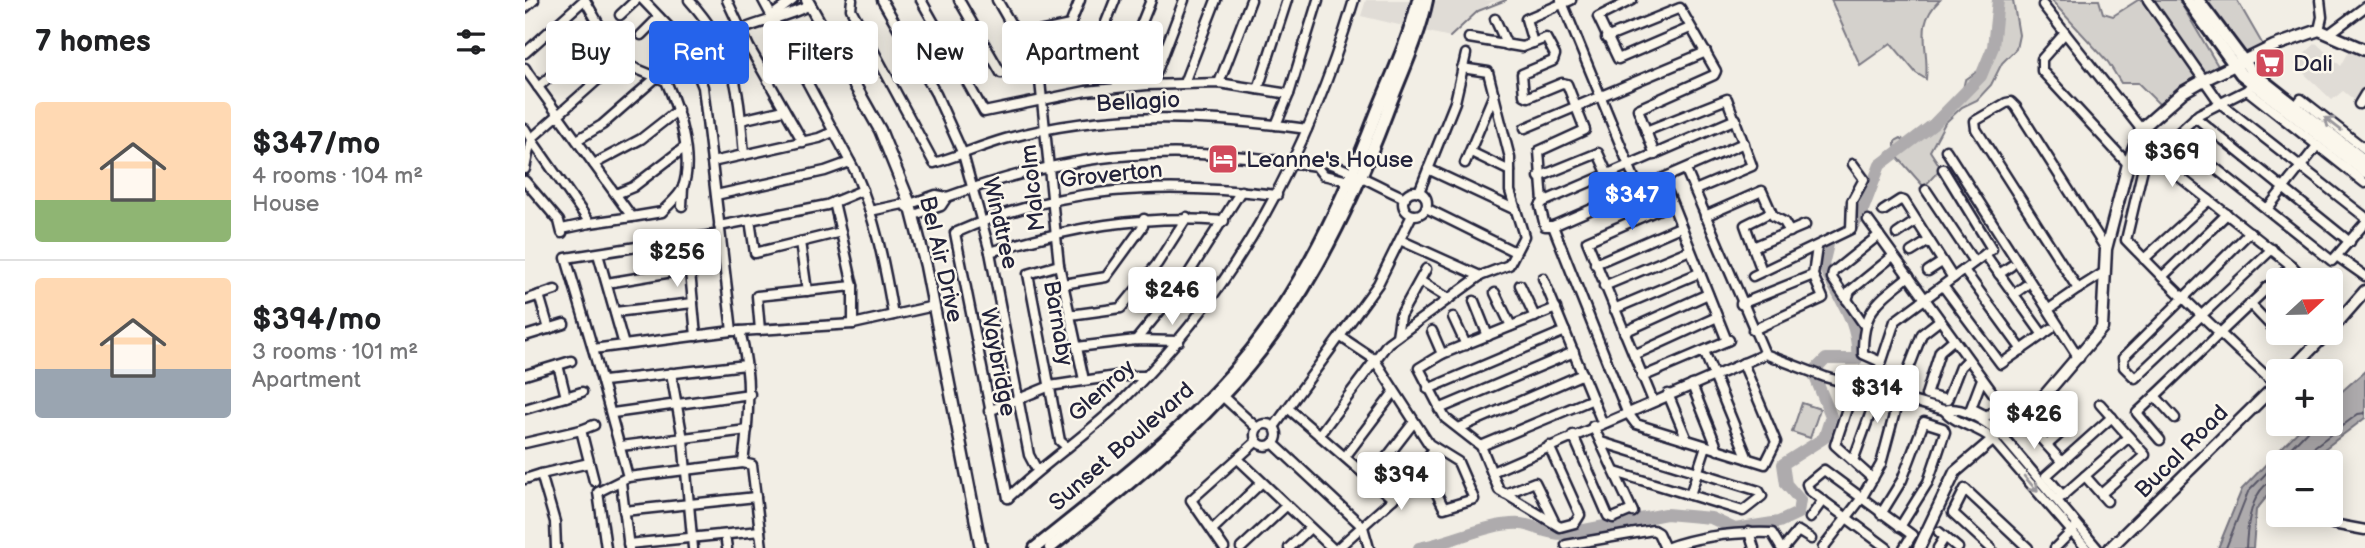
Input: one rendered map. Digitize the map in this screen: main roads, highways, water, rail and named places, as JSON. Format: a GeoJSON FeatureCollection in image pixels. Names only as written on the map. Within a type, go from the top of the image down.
{"type":"FeatureCollection","features":[{"type":"Feature","properties":{"kind":"main road","name":"Sunset Boulevard"},"geometry":{"type":"LineString","coordinates":[[1035,548],[1151,454],[1220,393],[1265,331],[1309,264],[1350,183],[1358,175],[1418,0]]}},
{"type":"Feature","properties":{"kind":"main road","name":"Sunset Boulevard"},"geometry":{"type":"LineString","coordinates":[[1050,548],[1156,462],[1272,337],[1317,267],[1358,175],[1427,0]]}},
{"type":"Feature","properties":{"kind":"main road"},"geometry":{"type":"LineString","coordinates":[[2187,0],[2238,63],[2365,172]]}},
{"type":"Feature","properties":{"kind":"main road"},"geometry":{"type":"LineString","coordinates":[[2198,0],[2238,63],[2249,87],[2293,109],[2365,161]]}},
{"type":"Feature","properties":{"kind":"water"},"geometry":{"type":"Polygon","coordinates":[[[2365,371],[2365,418],[2343,435],[2343,390],[2365,371]]]}},
{"type":"Feature","properties":{"kind":"water"},"geometry":{"type":"Polygon","coordinates":[[[2293,436],[2341,436],[2323,450],[2280,450],[2293,436]]]}},
{"type":"Feature","properties":{"kind":"water"},"geometry":{"type":"Polygon","coordinates":[[[2266,464],[2266,498],[2256,510],[2253,548],[2218,548],[2242,489],[2266,464]]]}},
{"type":"Feature","properties":{"kind":"waterway"},"geometry":{"type":"LineString","coordinates":[[1450,37],[1478,11],[1506,0]]}},
{"type":"Feature","properties":{"kind":"waterway"},"geometry":{"type":"LineString","coordinates":[[1419,548],[1509,524],[1521,524],[1564,534],[1666,514],[1711,518],[1735,529],[1779,522],[1798,513],[1800,500],[1786,484],[1783,464],[1824,438],[1831,416],[1813,372],[1826,359],[1857,359],[1852,322],[1823,265],[1829,240],[1850,230],[1862,212],[1880,165],[1934,124],[1981,76],[1993,47],[1998,0]]}},
{"type":"Feature","properties":{"kind":"place","name":"Dali"},"geometry":{"type":"Point","coordinates":[2270,63]}},
{"type":"Feature","properties":{"kind":"place","name":"Leanne's House"},"geometry":{"type":"Point","coordinates":[1223,159]}}]}
